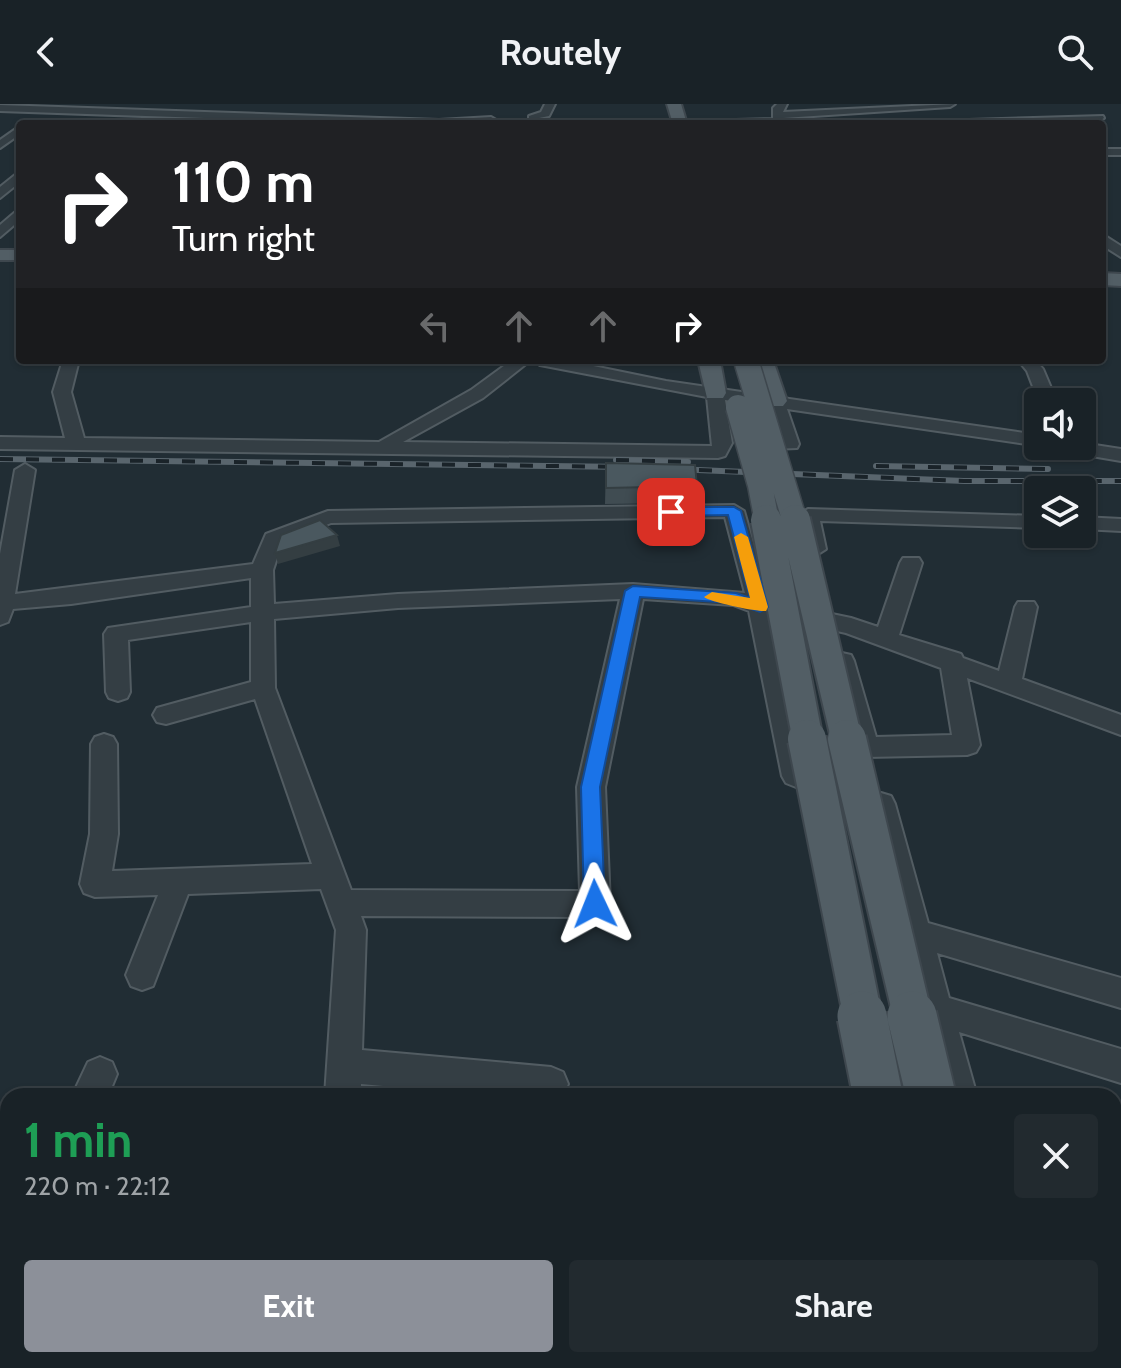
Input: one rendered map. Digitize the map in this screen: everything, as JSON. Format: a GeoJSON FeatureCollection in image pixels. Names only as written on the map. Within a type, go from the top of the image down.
{"type":"FeatureCollection","features":[{"type":"Feature","properties":{"kind":"main road"},"geometry":{"type":"LineString","coordinates":[[710,364],[715,393]]}},
{"type":"Feature","properties":{"kind":"main road"},"geometry":{"type":"LineString","coordinates":[[725,364],[760,485],[876,1088]]}},
{"type":"Feature","properties":{"kind":"main road"},"geometry":{"type":"LineString","coordinates":[[747,364],[787,487],[929,1088]]}},
{"type":"Feature","properties":{"kind":"main road"},"geometry":{"type":"LineString","coordinates":[[763,364],[775,401]]}},
{"type":"Feature","properties":{"kind":"street"},"geometry":{"type":"LineString","coordinates":[[115,112],[125,104]]}},
{"type":"Feature","properties":{"kind":"street"},"geometry":{"type":"LineString","coordinates":[[151,113],[162,104]]}},
{"type":"Feature","properties":{"kind":"street"},"geometry":{"type":"LineString","coordinates":[[191,120],[211,104]]}},
{"type":"Feature","properties":{"kind":"street"},"geometry":{"type":"LineString","coordinates":[[536,120],[545,114],[550,104]]}},
{"type":"Feature","properties":{"kind":"street"},"geometry":{"type":"LineString","coordinates":[[782,109],[950,104]]}},
{"type":"Feature","properties":{"kind":"street"},"geometry":{"type":"LineString","coordinates":[[0,108],[66,107],[291,120]]}},
{"type":"Feature","properties":{"kind":"street"},"geometry":{"type":"LineString","coordinates":[[436,120],[430,112],[481,109]]}},
{"type":"Feature","properties":{"kind":"street"},"geometry":{"type":"LineString","coordinates":[[1105,120],[1082,110],[1110,111]]}},
{"type":"Feature","properties":{"kind":"street"},"geometry":{"type":"LineString","coordinates":[[733,111],[734,120]]}},
{"type":"Feature","properties":{"kind":"street"},"geometry":{"type":"LineString","coordinates":[[0,145],[16,132]]}},
{"type":"Feature","properties":{"kind":"street"},"geometry":{"type":"LineString","coordinates":[[0,194],[16,179]]}},
{"type":"Feature","properties":{"kind":"street"},"geometry":{"type":"LineString","coordinates":[[0,233],[16,216]]}},
{"type":"Feature","properties":{"kind":"street"},"geometry":{"type":"LineString","coordinates":[[70,364],[62,392],[76,444]]}},
{"type":"Feature","properties":{"kind":"street"},"geometry":{"type":"LineString","coordinates":[[384,446],[477,394],[518,364]]}},
{"type":"Feature","properties":{"kind":"street"},"geometry":{"type":"LineString","coordinates":[[558,364],[634,381],[1024,439]]}},
{"type":"Feature","properties":{"kind":"street"},"geometry":{"type":"LineString","coordinates":[[1030,364],[1042,388]]}},
{"type":"Feature","properties":{"kind":"street"},"geometry":{"type":"LineString","coordinates":[[0,443],[718,452],[723,443],[715,393]]}},
{"type":"Feature","properties":{"kind":"street"},"geometry":{"type":"LineString","coordinates":[[723,443],[790,444],[775,401]]}},
{"type":"Feature","properties":{"kind":"street"},"geometry":{"type":"LineString","coordinates":[[1096,451],[1121,455]]}},
{"type":"Feature","properties":{"kind":"street"},"geometry":{"type":"LineString","coordinates":[[25,470],[0,608],[262,570]]}},
{"type":"Feature","properties":{"kind":"street"},"geometry":{"type":"LineString","coordinates":[[551,1084],[344,1080],[351,930],[263,688],[262,570],[273,539],[328,517],[734,511],[760,607],[861,1088]]}},
{"type":"Feature","properties":{"kind":"street"},"geometry":{"type":"LineString","coordinates":[[957,1088],[832,621],[808,515],[1024,522]]}},
{"type":"Feature","properties":{"kind":"street"},"geometry":{"type":"LineString","coordinates":[[1096,524],[1121,525]]}},
{"type":"Feature","properties":{"kind":"street"},"geometry":{"type":"LineString","coordinates":[[886,638],[911,563]]}},
{"type":"Feature","properties":{"kind":"street"},"geometry":{"type":"LineString","coordinates":[[104,744],[104,834],[95,884],[178,881],[595,904],[591,787],[633,591]]}},
{"type":"Feature","properties":{"kind":"street"},"geometry":{"type":"LineString","coordinates":[[118,692],[116,634],[261,613],[398,601],[633,591],[736,598],[760,607],[832,621],[952,660],[1121,725]]}},
{"type":"Feature","properties":{"kind":"street"},"geometry":{"type":"LineString","coordinates":[[1009,683],[1026,607]]}},
{"type":"Feature","properties":{"kind":"street"},"geometry":{"type":"LineString","coordinates":[[866,747],[967,745],[952,660]]}},
{"type":"Feature","properties":{"kind":"street"},"geometry":{"type":"LineString","coordinates":[[166,715],[263,688]]}},
{"type":"Feature","properties":{"kind":"street"},"geometry":{"type":"LineString","coordinates":[[142,975],[178,881]]}},
{"type":"Feature","properties":{"kind":"street"},"geometry":{"type":"LineString","coordinates":[[915,933],[1121,993]]}},
{"type":"Feature","properties":{"kind":"street"},"geometry":{"type":"LineString","coordinates":[[935,1009],[1121,1066]]}},
{"type":"Feature","properties":{"kind":"building"},"geometry":{"type":"Polygon","coordinates":[[[606,463],[695,465],[697,486],[606,488],[606,463]]]}},
{"type":"Feature","properties":{"kind":"building"},"geometry":{"type":"Polygon","coordinates":[[[320,520],[337,535],[275,553],[281,535],[320,520]]]}},
{"type":"Feature","properties":{"kind":"railway"},"geometry":{"type":"LineString","coordinates":[[0,459],[629,467]]}},
{"type":"Feature","properties":{"kind":"railway"},"geometry":{"type":"LineString","coordinates":[[616,460],[688,462]]}},
{"type":"Feature","properties":{"kind":"railway"},"geometry":{"type":"LineString","coordinates":[[876,466],[1048,469]]}},
{"type":"Feature","properties":{"kind":"railway"},"geometry":{"type":"LineString","coordinates":[[673,469],[964,481],[1121,481]]}},
{"type":"Feature","properties":{"kind":"slow traffic"},"geometry":{"type":"LineString","coordinates":[[712,597],[736,598],[760,607],[741,537]]}},
{"type":"Feature","properties":{"kind":"route"},"geometry":{"type":"LineString","coordinates":[[595,904],[591,787],[633,591],[736,598],[760,607],[734,511],[671,512]]}}]}
